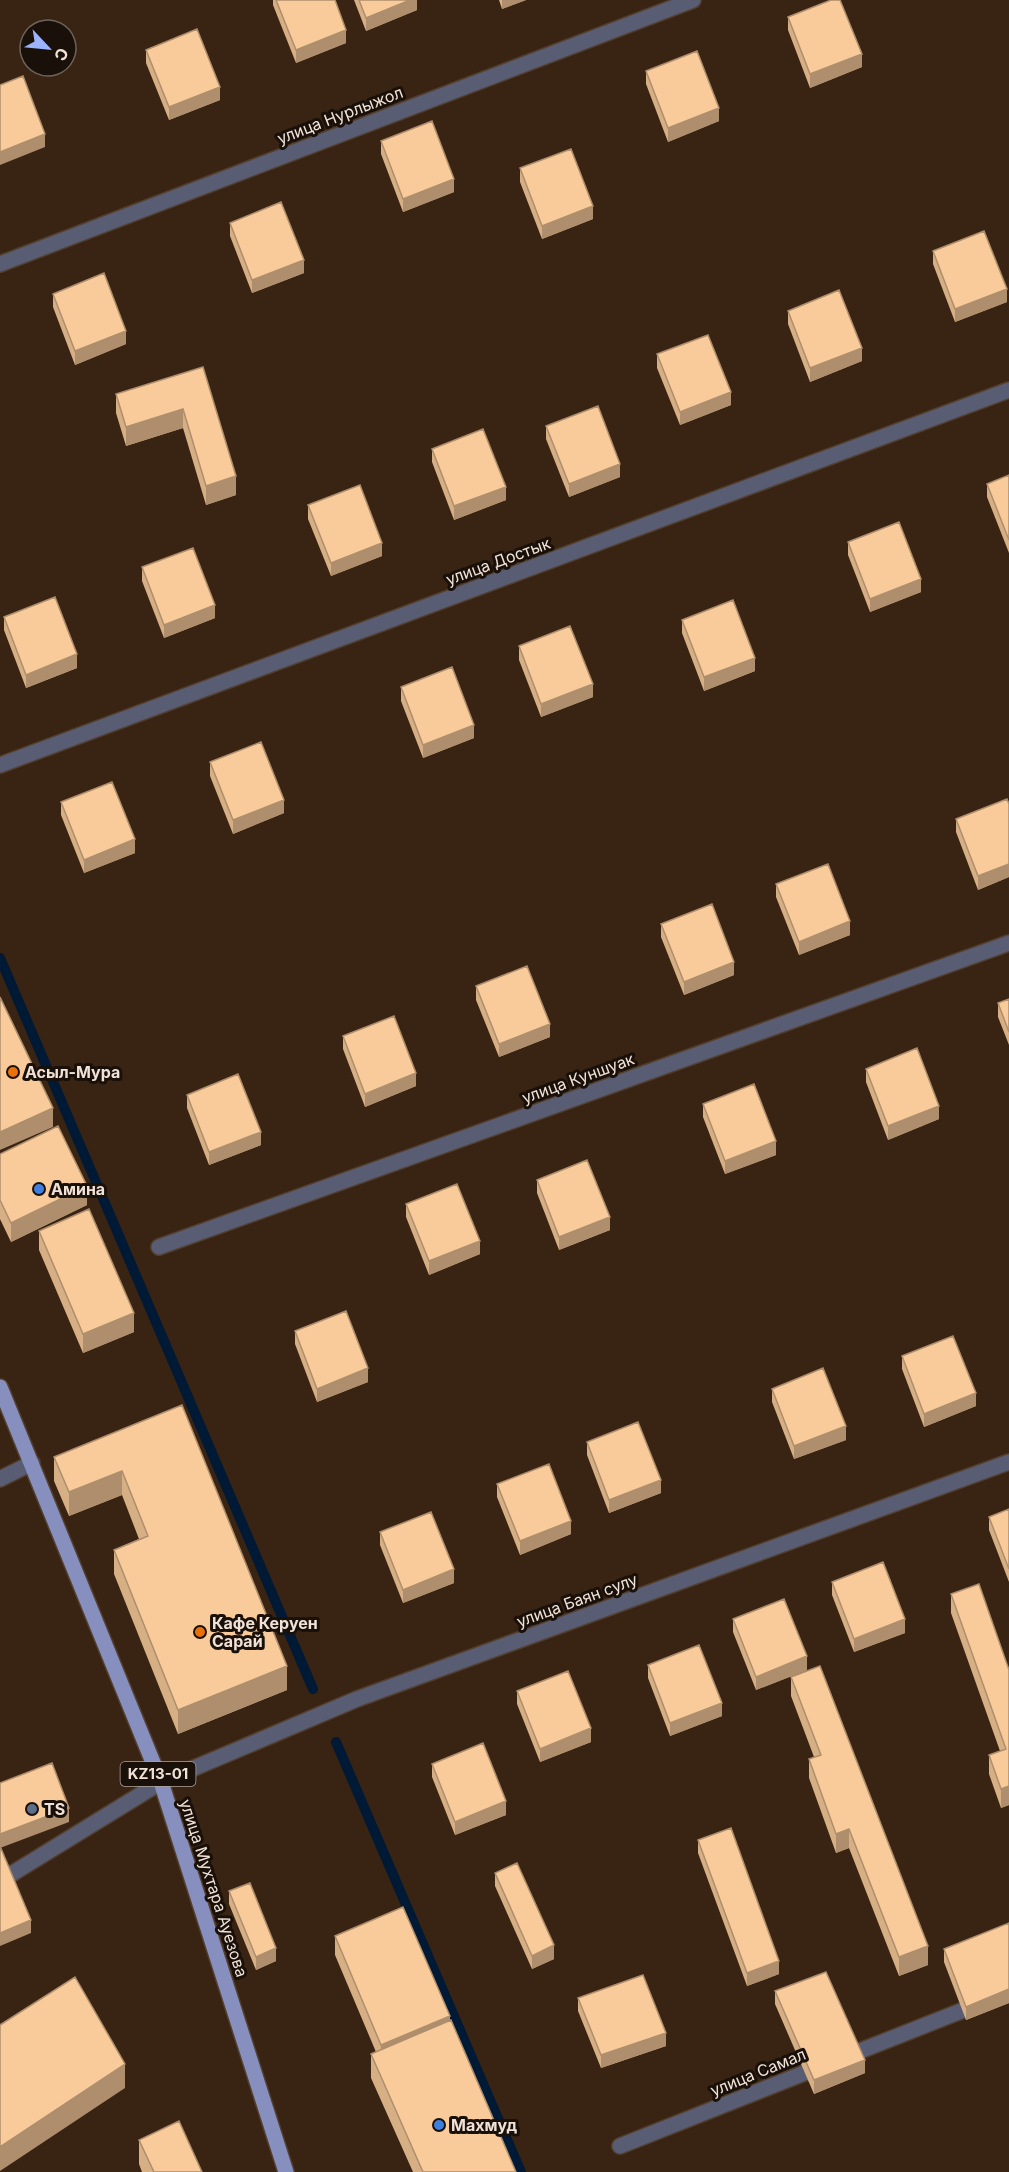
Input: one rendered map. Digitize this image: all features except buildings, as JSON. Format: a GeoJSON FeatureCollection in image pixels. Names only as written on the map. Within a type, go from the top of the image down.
{"type":"FeatureCollection","features":[{"type":"Feature","properties":{"kind":"main road","name":"улица Мухтара Ауезова"},"geometry":{"type":"LineString","coordinates":[[0,1387],[161,1782],[286,2172]]}},
{"type":"Feature","properties":{"kind":"street","name":"улица Нурлыжол"},"geometry":{"type":"LineString","coordinates":[[0,264],[693,0]]}},
{"type":"Feature","properties":{"kind":"street","name":"улица Достык"},"geometry":{"type":"LineString","coordinates":[[0,765],[1009,390]]}},
{"type":"Feature","properties":{"kind":"street","name":"улица Куншуак"},"geometry":{"type":"LineString","coordinates":[[159,1247],[1009,943]]}},
{"type":"Feature","properties":{"kind":"street","name":"улица Баян сулу"},"geometry":{"type":"LineString","coordinates":[[0,1881],[161,1782],[357,1700],[1009,1462]]}},
{"type":"Feature","properties":{"kind":"street"},"geometry":{"type":"LineString","coordinates":[[0,1479],[32,1463]]}},
{"type":"Feature","properties":{"kind":"street","name":"улица Самал"},"geometry":{"type":"LineString","coordinates":[[620,2146],[1009,1992]]}},
{"type":"Feature","properties":{"kind":"waterway"},"geometry":{"type":"LineString","coordinates":[[0,958],[313,1689]]}},
{"type":"Feature","properties":{"kind":"waterway"},"geometry":{"type":"LineString","coordinates":[[336,1742],[521,2172]]}},
{"type":"Feature","properties":{"kind":"place","name":"Асыл-Мура"},"geometry":{"type":"Point","coordinates":[13,1072]}},
{"type":"Feature","properties":{"kind":"place","name":"Амина"},"geometry":{"type":"Point","coordinates":[39,1189]}},
{"type":"Feature","properties":{"kind":"place","name":"Кафе Керуен Сарай"},"geometry":{"type":"Point","coordinates":[200,1632]}},
{"type":"Feature","properties":{"kind":"place","name":"TS"},"geometry":{"type":"Point","coordinates":[32,1809]}},
{"type":"Feature","properties":{"kind":"place","name":"Махмуд"},"geometry":{"type":"Point","coordinates":[439,2125]}}]}
